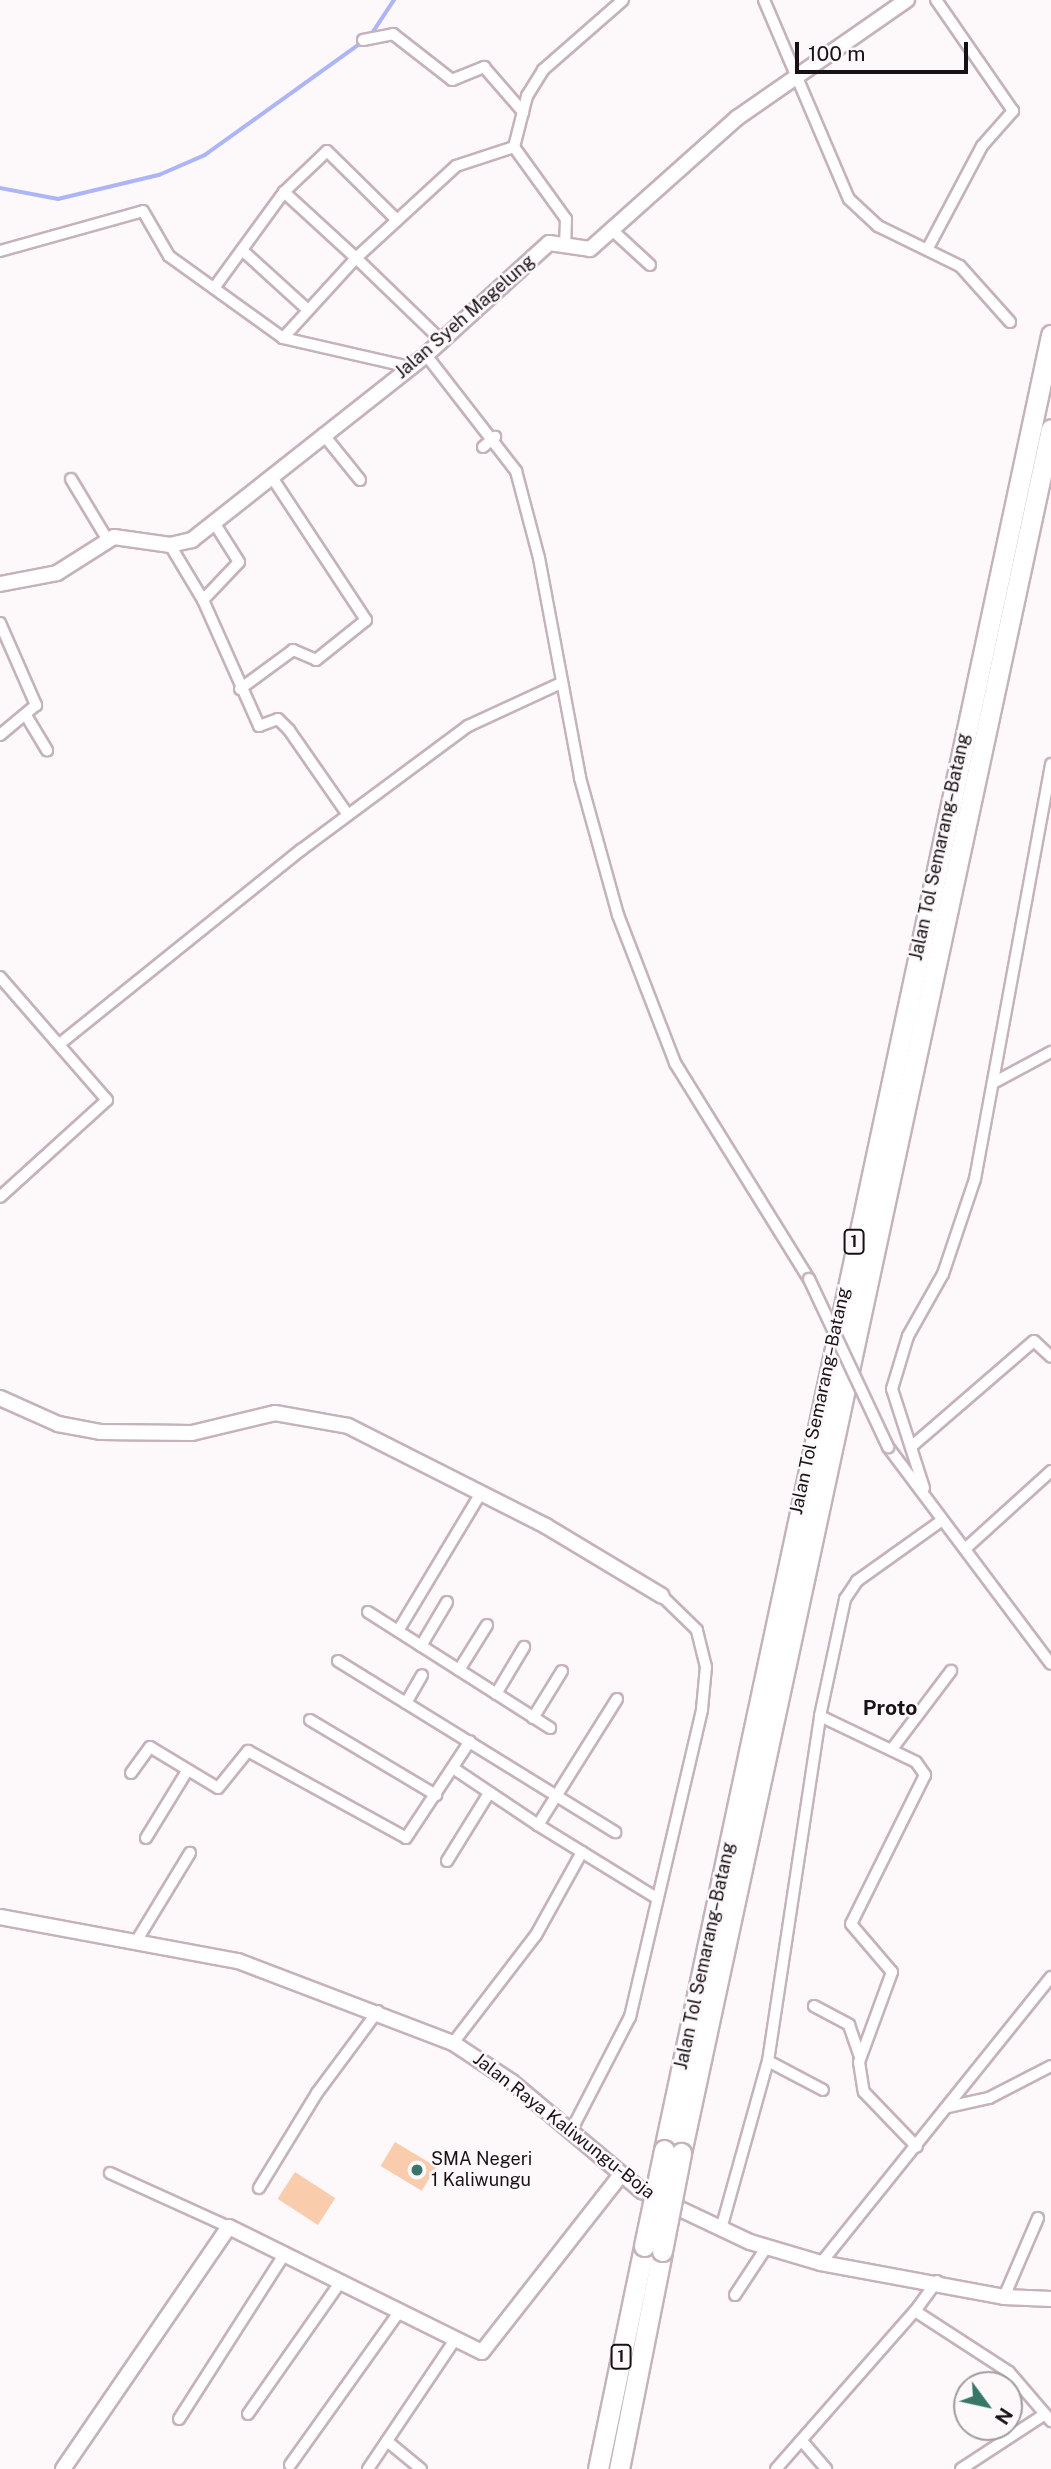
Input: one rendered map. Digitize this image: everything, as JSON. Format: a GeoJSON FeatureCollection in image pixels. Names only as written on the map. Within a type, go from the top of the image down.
{"type":"FeatureCollection","features":[{"type":"Feature","properties":{"kind":"highway","name":"Jalan Tol Semarang–Batang"},"geometry":{"type":"LineString","coordinates":[[598,2469],[653,2248],[1051,335]]}},
{"type":"Feature","properties":{"kind":"highway","name":"Jalan Tol Semarang–Batang"},"geometry":{"type":"LineString","coordinates":[[673,2151],[1051,429]]}},
{"type":"Feature","properties":{"kind":"highway","name":"Jalan Tol Semarang–Batang"},"geometry":{"type":"LineString","coordinates":[[619,2469],[653,2248]]}},
{"type":"Feature","properties":{"kind":"street"},"geometry":{"type":"LineString","coordinates":[[514,147],[523,113],[551,61],[623,0]]}},
{"type":"Feature","properties":{"kind":"street"},"geometry":{"type":"LineString","coordinates":[[764,0],[801,74],[849,199],[878,226],[928,248],[960,266],[1010,322]]}},
{"type":"Feature","properties":{"kind":"street","name":"Jalan Syeh Magelung"},"geometry":{"type":"LineString","coordinates":[[170,545],[215,524],[323,434],[426,355],[549,243],[587,251],[684,161],[907,0]]}},
{"type":"Feature","properties":{"kind":"street"},"geometry":{"type":"LineString","coordinates":[[928,248],[982,146],[1013,111],[936,0]]}},
{"type":"Feature","properties":{"kind":"street"},"geometry":{"type":"LineString","coordinates":[[363,40],[375,35],[393,34],[452,79],[484,67],[523,113]]}},
{"type":"Feature","properties":{"kind":"street"},"geometry":{"type":"LineString","coordinates":[[283,338],[356,258],[456,166],[514,147]]}},
{"type":"Feature","properties":{"kind":"street"},"geometry":{"type":"LineString","coordinates":[[514,147],[566,219],[565,245]]}},
{"type":"Feature","properties":{"kind":"street"},"geometry":{"type":"LineString","coordinates":[[214,288],[284,192],[327,151],[396,219]]}},
{"type":"Feature","properties":{"kind":"street"},"geometry":{"type":"LineString","coordinates":[[284,192],[442,341]]}},
{"type":"Feature","properties":{"kind":"street"},"geometry":{"type":"LineString","coordinates":[[0,251],[139,210],[150,218],[169,256],[283,338],[410,368]]}},
{"type":"Feature","properties":{"kind":"street"},"geometry":{"type":"LineString","coordinates":[[611,229],[650,265]]}},
{"type":"Feature","properties":{"kind":"street"},"geometry":{"type":"LineString","coordinates":[[242,250],[308,310]]}},
{"type":"Feature","properties":{"kind":"street"},"geometry":{"type":"LineString","coordinates":[[426,355],[512,460],[532,527],[559,684],[618,915],[676,1063],[809,1279],[888,1447],[924,1488]]}},
{"type":"Feature","properties":{"kind":"street"},"geometry":{"type":"LineString","coordinates":[[323,434],[360,480]]}},
{"type":"Feature","properties":{"kind":"street"},"geometry":{"type":"LineString","coordinates":[[483,447],[495,437]]}},
{"type":"Feature","properties":{"kind":"street"},"geometry":{"type":"LineString","coordinates":[[240,689],[293,650],[317,660],[366,620],[271,476]]}},
{"type":"Feature","properties":{"kind":"street"},"geometry":{"type":"LineString","coordinates":[[71,479],[107,539]]}},
{"type":"Feature","properties":{"kind":"street"},"geometry":{"type":"LineString","coordinates":[[203,600],[239,562],[215,524]]}},
{"type":"Feature","properties":{"kind":"street"},"geometry":{"type":"LineString","coordinates":[[0,583],[57,573],[107,539],[170,545],[203,600],[240,689],[260,727],[278,719],[289,730],[348,815]]}},
{"type":"Feature","properties":{"kind":"street"},"geometry":{"type":"LineString","coordinates":[[0,623],[36,703],[27,717],[0,735]]}},
{"type":"Feature","properties":{"kind":"street"},"geometry":{"type":"LineString","coordinates":[[62,1042],[348,815],[468,726],[559,684]]}},
{"type":"Feature","properties":{"kind":"street"},"geometry":{"type":"LineString","coordinates":[[27,717],[47,750]]}},
{"type":"Feature","properties":{"kind":"street"},"geometry":{"type":"LineString","coordinates":[[1051,764],[995,1082],[973,1188],[949,1260],[908,1336],[892,1389],[924,1488],[940,1521],[965,1549],[1051,1664]]}},
{"type":"Feature","properties":{"kind":"street"},"geometry":{"type":"LineString","coordinates":[[0,977],[62,1042],[104,1092],[106,1104],[0,1197]]}},
{"type":"Feature","properties":{"kind":"street"},"geometry":{"type":"LineString","coordinates":[[995,1082],[1051,1052]]}},
{"type":"Feature","properties":{"kind":"street"},"geometry":{"type":"LineString","coordinates":[[911,1447],[1034,1341],[1051,1357]]}},
{"type":"Feature","properties":{"kind":"street"},"geometry":{"type":"LineString","coordinates":[[0,1398],[58,1424],[101,1432],[192,1433],[275,1413],[342,1424],[481,1493],[663,1596],[697,1630],[706,1667],[702,1709],[655,1897],[627,2027],[570,2133]]}},
{"type":"Feature","properties":{"kind":"street"},"geometry":{"type":"LineString","coordinates":[[965,1549],[1051,1471]]}},
{"type":"Feature","properties":{"kind":"street"},"geometry":{"type":"LineString","coordinates":[[398,1631],[481,1493]]}},
{"type":"Feature","properties":{"kind":"street"},"geometry":{"type":"LineString","coordinates":[[721,2229],[768,2061],[820,1716],[850,1590],[940,1521]]}},
{"type":"Feature","properties":{"kind":"street"},"geometry":{"type":"LineString","coordinates":[[421,1646],[447,1602]]}},
{"type":"Feature","properties":{"kind":"street"},"geometry":{"type":"LineString","coordinates":[[368,1612],[550,1728]]}},
{"type":"Feature","properties":{"kind":"street"},"geometry":{"type":"LineString","coordinates":[[459,1670],[487,1625]]}},
{"type":"Feature","properties":{"kind":"street"},"geometry":{"type":"LineString","coordinates":[[496,1694],[524,1647]]}},
{"type":"Feature","properties":{"kind":"street"},"geometry":{"type":"LineString","coordinates":[[338,1661],[615,1832]]}},
{"type":"Feature","properties":{"kind":"street"},"geometry":{"type":"LineString","coordinates":[[533,1717],[562,1671]]}},
{"type":"Feature","properties":{"kind":"street"},"geometry":{"type":"LineString","coordinates":[[892,1749],[951,1671]]}},
{"type":"Feature","properties":{"kind":"street"},"geometry":{"type":"LineString","coordinates":[[406,1703],[422,1675]]}},
{"type":"Feature","properties":{"kind":"street"},"geometry":{"type":"LineString","coordinates":[[538,1825],[617,1699]]}},
{"type":"Feature","properties":{"kind":"street"},"geometry":{"type":"LineString","coordinates":[[820,1716],[892,1749],[925,1774],[852,1914],[858,1935],[892,1972],[860,2057]]}},
{"type":"Feature","properties":{"kind":"street"},"geometry":{"type":"LineString","coordinates":[[310,1720],[436,1795]]}},
{"type":"Feature","properties":{"kind":"street"},"geometry":{"type":"LineString","coordinates":[[131,1773],[150,1748],[218,1788],[248,1751],[406,1838],[470,1741]]}},
{"type":"Feature","properties":{"kind":"street"},"geometry":{"type":"LineString","coordinates":[[453,1768],[488,1795],[655,1897]]}},
{"type":"Feature","properties":{"kind":"street"},"geometry":{"type":"LineString","coordinates":[[146,1838],[187,1771]]}},
{"type":"Feature","properties":{"kind":"street"},"geometry":{"type":"LineString","coordinates":[[447,1861],[488,1795]]}},
{"type":"Feature","properties":{"kind":"street"},"geometry":{"type":"LineString","coordinates":[[453,2043],[536,1935],[582,1852]]}},
{"type":"Feature","properties":{"kind":"street"},"geometry":{"type":"LineString","coordinates":[[136,1940],[190,1853]]}},
{"type":"Feature","properties":{"kind":"street","name":"Jalan Raya Kaliwungu-Boja"},"geometry":{"type":"LineString","coordinates":[[0,1917],[136,1940],[238,1961],[378,2011],[453,2043],[512,2082],[621,2175],[721,2229],[766,2248],[821,2263],[937,2281],[1004,2297],[1051,2298]]}},
{"type":"Feature","properties":{"kind":"street"},"geometry":{"type":"LineString","coordinates":[[821,2263],[917,2147],[1051,1976]]}},
{"type":"Feature","properties":{"kind":"street"},"geometry":{"type":"LineString","coordinates":[[814,2006],[849,2025],[860,2057],[866,2098],[917,2147]]}},
{"type":"Feature","properties":{"kind":"street"},"geometry":{"type":"LineString","coordinates":[[259,2188],[317,2093],[378,2011]]}},
{"type":"Feature","properties":{"kind":"street"},"geometry":{"type":"LineString","coordinates":[[768,2061],[822,2090]]}},
{"type":"Feature","properties":{"kind":"street"},"geometry":{"type":"LineString","coordinates":[[948,2107],[989,2098],[1051,2066]]}},
{"type":"Feature","properties":{"kind":"street"},"geometry":{"type":"LineString","coordinates":[[110,2173],[285,2253],[478,2353],[489,2350],[621,2175]]}},
{"type":"Feature","properties":{"kind":"street"},"geometry":{"type":"LineString","coordinates":[[1004,2297],[1038,2218]]}},
{"type":"Feature","properties":{"kind":"street"},"geometry":{"type":"LineString","coordinates":[[63,2469],[229,2227]]}},
{"type":"Feature","properties":{"kind":"street"},"geometry":{"type":"LineString","coordinates":[[735,2295],[766,2248]]}},
{"type":"Feature","properties":{"kind":"street"},"geometry":{"type":"LineString","coordinates":[[179,2419],[285,2253]]}},
{"type":"Feature","properties":{"kind":"street"},"geometry":{"type":"LineString","coordinates":[[248,2414],[341,2281]]}},
{"type":"Feature","properties":{"kind":"street"},"geometry":{"type":"LineString","coordinates":[[776,2469],[915,2311],[937,2281]]}},
{"type":"Feature","properties":{"kind":"street"},"geometry":{"type":"LineString","coordinates":[[915,2311],[1009,2372],[1049,2418],[961,2469]]}},
{"type":"Feature","properties":{"kind":"street"},"geometry":{"type":"LineString","coordinates":[[290,2465],[399,2312]]}},
{"type":"Feature","properties":{"kind":"street"},"geometry":{"type":"LineString","coordinates":[[368,2469],[454,2341]]}},
{"type":"Feature","properties":{"kind":"street"},"geometry":{"type":"LineString","coordinates":[[387,2441],[421,2469]]}},
{"type":"Feature","properties":{"kind":"street"},"geometry":{"type":"LineString","coordinates":[[802,2441],[826,2469]]}},
{"type":"Feature","properties":{"kind":"shaded area"},"geometry":{"type":"Polygon","coordinates":[[[395,2142],[436,2167],[422,2191],[381,2166],[395,2142]]]}},
{"type":"Feature","properties":{"kind":"shaded area"},"geometry":{"type":"Polygon","coordinates":[[[295,2172],[335,2198],[318,2225],[278,2199],[295,2172]]]}},
{"type":"Feature","properties":{"kind":"waterway"},"geometry":{"type":"LineString","coordinates":[[371,35],[394,0]]}},
{"type":"Feature","properties":{"kind":"waterway"},"geometry":{"type":"LineString","coordinates":[[0,188],[58,199],[159,175],[205,155],[362,42]]}},
{"type":"Feature","properties":{"kind":"place","name":"SMA Negeri 1 Kaliwungu"},"geometry":{"type":"Point","coordinates":[417,2170]}},
{"type":"Feature","properties":{"kind":"district","name":"Proto"},"geometry":{"type":"Point","coordinates":[890,1708]}}]}
